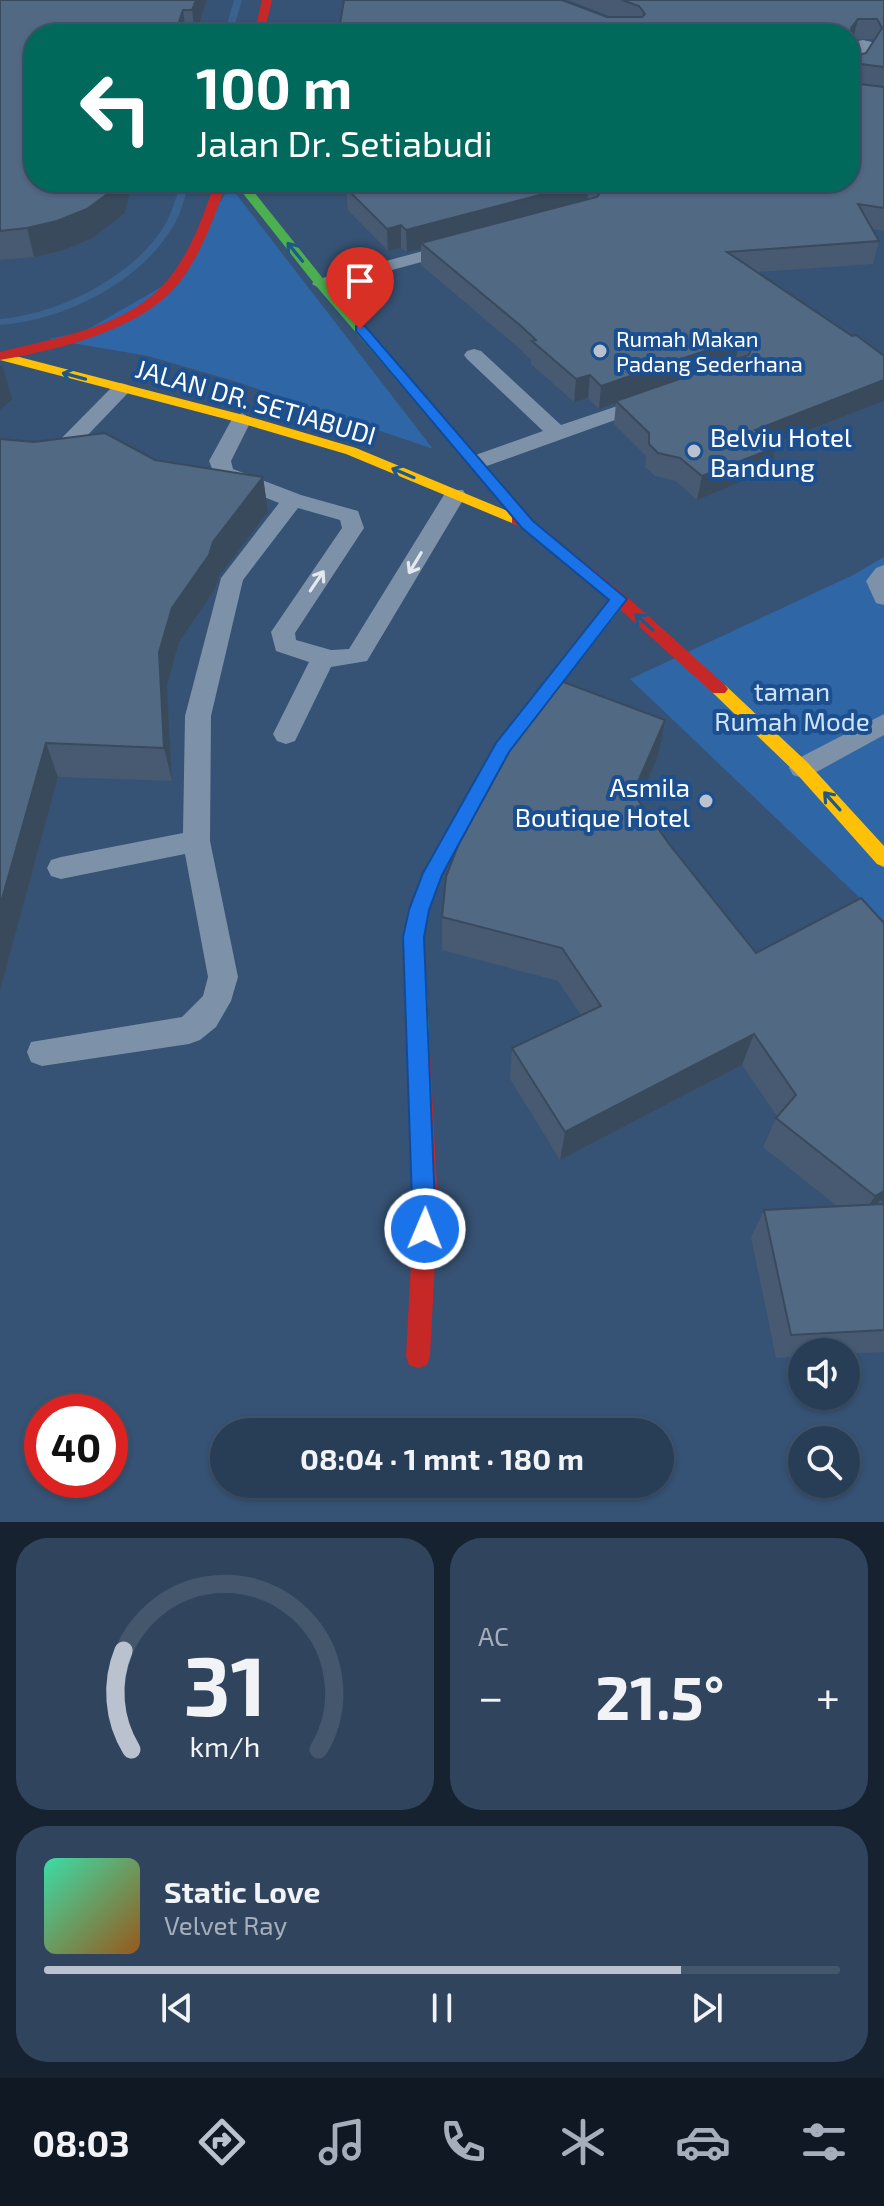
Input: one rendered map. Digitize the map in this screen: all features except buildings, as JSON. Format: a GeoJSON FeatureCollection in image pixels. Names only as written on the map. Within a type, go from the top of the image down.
{"type":"FeatureCollection","features":[{"type":"Feature","properties":{"kind":"main road"},"geometry":{"type":"LineString","coordinates":[[261,24],[267,0]]}},
{"type":"Feature","properties":{"kind":"main road"},"geometry":{"type":"LineString","coordinates":[[0,356],[123,317],[158,297],[174,280],[200,235],[217,192]]}},
{"type":"Feature","properties":{"kind":"main road"},"geometry":{"type":"LineString","coordinates":[[248,192],[321,284],[477,462],[527,524]]}},
{"type":"Feature","properties":{"kind":"main road","name":"JALAN DR. SETIABUDI"},"geometry":{"type":"LineString","coordinates":[[0,356],[242,419],[351,451],[527,524],[619,599],[744,711],[802,768],[884,859]]}},
{"type":"Feature","properties":{"kind":"main road"},"geometry":{"type":"LineString","coordinates":[[418,1356],[426,1207],[414,937],[419,910],[433,873],[503,747],[619,599]]}},
{"type":"Feature","properties":{"kind":"lane"},"geometry":{"type":"LineString","coordinates":[[321,284],[466,244]]}},
{"type":"Feature","properties":{"kind":"lane"},"geometry":{"type":"LineString","coordinates":[[474,355],[557,433]]}},
{"type":"Feature","properties":{"kind":"lane"},"geometry":{"type":"LineString","coordinates":[[51,461],[121,389]]}},
{"type":"Feature","properties":{"kind":"lane"},"geometry":{"type":"LineString","coordinates":[[477,462],[661,397]]}},
{"type":"Feature","properties":{"kind":"lane"},"geometry":{"type":"LineString","coordinates":[[242,419],[220,461],[224,473],[293,500],[350,516],[353,523],[353,528],[283,632],[285,645],[324,657],[347,660],[358,655],[455,495]]}},
{"type":"Feature","properties":{"kind":"lane"},"geometry":{"type":"LineString","coordinates":[[42,1052],[189,1030],[216,1001],[223,977],[196,841],[198,716],[232,578],[293,500]]}},
{"type":"Feature","properties":{"kind":"lane"},"geometry":{"type":"LineString","coordinates":[[884,573],[878,581],[884,597]]}},
{"type":"Feature","properties":{"kind":"lane"},"geometry":{"type":"LineString","coordinates":[[286,734],[324,657]]}},
{"type":"Feature","properties":{"kind":"lane"},"geometry":{"type":"LineString","coordinates":[[802,768],[884,723]]}},
{"type":"Feature","properties":{"kind":"lane"},"geometry":{"type":"LineString","coordinates":[[61,868],[196,841]]}},
{"type":"Feature","properties":{"kind":"green space"},"geometry":{"type":"Polygon","coordinates":[[[226,192],[235,192],[433,449],[237,382],[148,356],[48,339],[83,332],[170,282],[226,192]]]}},
{"type":"Feature","properties":{"kind":"green space","name":"taman Rumah Mode"},"geometry":{"type":"Polygon","coordinates":[[[884,557],[884,921],[630,679],[855,574],[884,557]]]}},
{"type":"Feature","properties":{"kind":"waterway"},"geometry":{"type":"LineString","coordinates":[[231,24],[238,0]]}},
{"type":"Feature","properties":{"kind":"waterway"},"geometry":{"type":"LineString","coordinates":[[0,322],[21,320],[69,305],[117,278],[156,245],[176,212],[182,192]]}},
{"type":"Feature","properties":{"kind":"traffic: fast"},"geometry":{"type":"LineString","coordinates":[[248,192],[321,284],[526,522]]}},
{"type":"Feature","properties":{"kind":"traffic: fast"},"geometry":{"type":"LineString","coordinates":[[418,1033],[414,937],[419,910],[433,873],[503,747],[619,599]]}},
{"type":"Feature","properties":{"kind":"traffic: slow"},"geometry":{"type":"LineString","coordinates":[[0,356],[242,419],[351,451],[517,520]]}},
{"type":"Feature","properties":{"kind":"traffic: slow"},"geometry":{"type":"LineString","coordinates":[[719,689],[802,768],[884,859]]}},
{"type":"Feature","properties":{"kind":"traffic: jam"},"geometry":{"type":"LineString","coordinates":[[261,24],[267,0]]}},
{"type":"Feature","properties":{"kind":"traffic: jam"},"geometry":{"type":"LineString","coordinates":[[1,356],[109,326],[148,305],[165,291],[184,267],[199,240],[217,192]]}},
{"type":"Feature","properties":{"kind":"traffic: jam"},"geometry":{"type":"LineString","coordinates":[[517,520],[527,524],[619,599],[719,689]]}},
{"type":"Feature","properties":{"kind":"traffic: jam"},"geometry":{"type":"LineString","coordinates":[[418,1033],[426,1207],[418,1356]]}},
{"type":"Feature","properties":{"kind":"place","name":"Rumah Makan Padang Sederhana"},"geometry":{"type":"Point","coordinates":[600,351]}},
{"type":"Feature","properties":{"kind":"place","name":"Belviu Hotel Bandung"},"geometry":{"type":"Point","coordinates":[694,451]}},
{"type":"Feature","properties":{"kind":"place","name":"Asmila Boutique Hotel"},"geometry":{"type":"Point","coordinates":[706,801]}},
{"type":"Feature","properties":{"kind":"route"},"geometry":{"type":"LineString","coordinates":[[360,329],[527,524],[619,599],[503,747],[433,873],[419,910],[414,937],[425,1229]]}}]}
